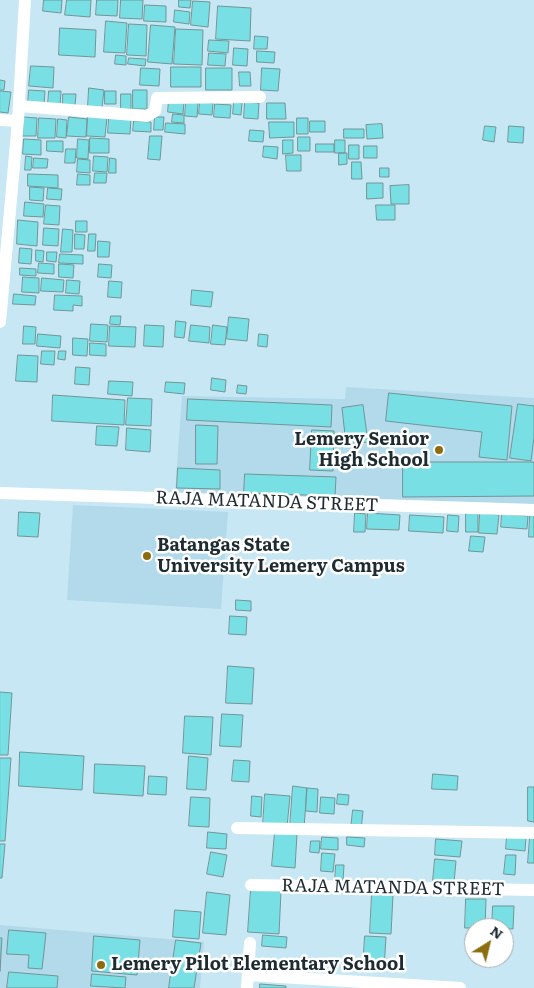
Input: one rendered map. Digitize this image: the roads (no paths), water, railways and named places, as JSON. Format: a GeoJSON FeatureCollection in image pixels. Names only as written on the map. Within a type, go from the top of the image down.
{"type":"FeatureCollection","features":[{"type":"Feature","properties":{"kind":"street"},"geometry":{"type":"LineString","coordinates":[[0,322],[18,121],[25,0]]}},
{"type":"Feature","properties":{"kind":"street"},"geometry":{"type":"LineString","coordinates":[[19,106],[147,116],[154,111],[157,98],[260,98]]}},
{"type":"Feature","properties":{"kind":"street"},"geometry":{"type":"LineString","coordinates":[[0,120],[18,121]]}},
{"type":"Feature","properties":{"kind":"street","name":"RAJA MATANDA STREET"},"geometry":{"type":"LineString","coordinates":[[0,493],[534,510]]}},
{"type":"Feature","properties":{"kind":"street"},"geometry":{"type":"LineString","coordinates":[[237,828],[534,833]]}},
{"type":"Feature","properties":{"kind":"street","name":"RAJA MATANDA STREET"},"geometry":{"type":"LineString","coordinates":[[251,886],[534,890]]}},
{"type":"Feature","properties":{"kind":"street"},"geometry":{"type":"LineString","coordinates":[[247,988],[250,943]]}},
{"type":"Feature","properties":{"kind":"street"},"geometry":{"type":"LineString","coordinates":[[248,974],[460,988]]}},
{"type":"Feature","properties":{"kind":"place","name":"Lemery Senior High School"},"geometry":{"type":"Point","coordinates":[439,450]}},
{"type":"Feature","properties":{"kind":"place","name":"Batangas State University Lemery Campus"},"geometry":{"type":"Point","coordinates":[147,556]}},
{"type":"Feature","properties":{"kind":"place","name":"Lemery Pilot Elementary School"},"geometry":{"type":"Point","coordinates":[101,965]}}]}
